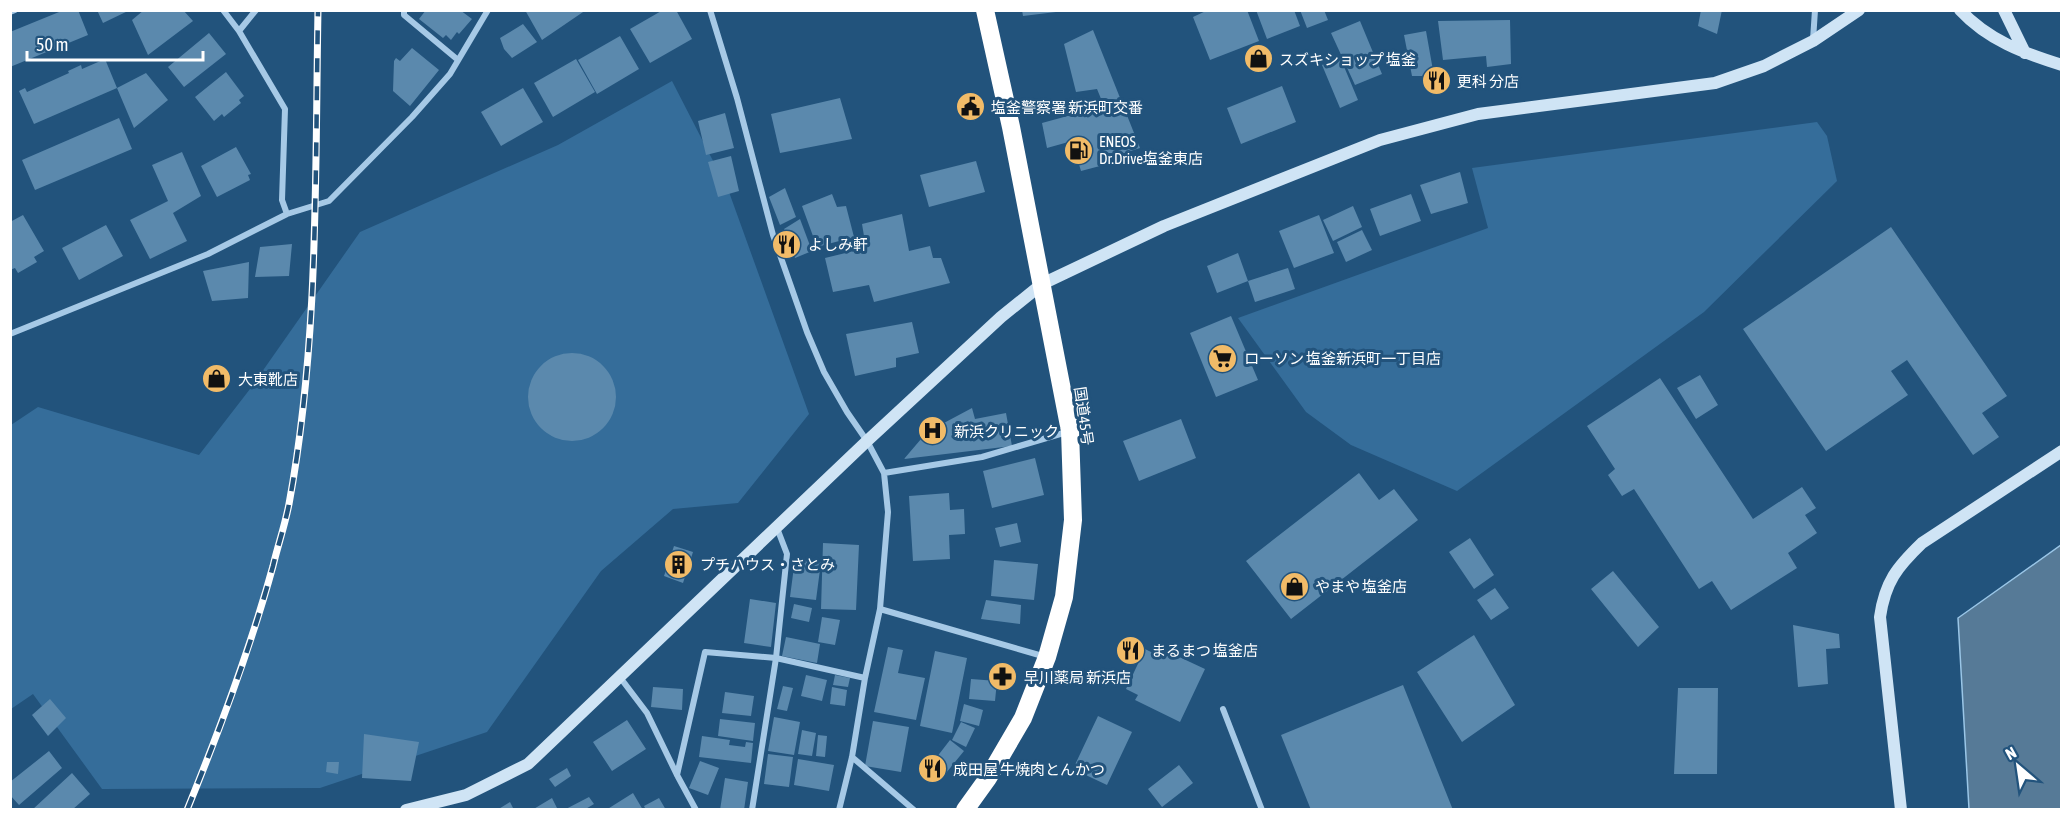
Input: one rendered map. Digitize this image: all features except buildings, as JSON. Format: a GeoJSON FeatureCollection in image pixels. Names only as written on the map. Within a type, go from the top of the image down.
{"type":"FeatureCollection","features":[{"type":"Feature","properties":{"kind":"highway","name":"国道45号"},"geometry":{"type":"LineString","coordinates":[[965,810],[988,778],[1023,718],[1047,657],[1064,597],[1073,520],[1070,431],[1011,127],[985,10]]}},
{"type":"Feature","properties":{"kind":"street"},"geometry":{"type":"LineString","coordinates":[[10,12],[15,10]]}},
{"type":"Feature","properties":{"kind":"street"},"geometry":{"type":"LineString","coordinates":[[223,10],[285,109],[282,200],[287,214]]}},
{"type":"Feature","properties":{"kind":"street"},"geometry":{"type":"LineString","coordinates":[[238,31],[256,10]]}},
{"type":"Feature","properties":{"kind":"street"},"geometry":{"type":"LineString","coordinates":[[404,10],[404,15],[458,60]]}},
{"type":"Feature","properties":{"kind":"street"},"geometry":{"type":"LineString","coordinates":[[10,334],[208,254],[287,214],[329,201],[412,117],[450,74],[488,10]]}},
{"type":"Feature","properties":{"kind":"street"},"geometry":{"type":"LineString","coordinates":[[710,10],[737,98],[774,235],[807,332],[824,372],[884,473],[888,512],[880,609],[865,678],[852,757],[839,810]]}},
{"type":"Feature","properties":{"kind":"street"},"geometry":{"type":"LineString","coordinates":[[1813,40],[1815,10]]}},
{"type":"Feature","properties":{"kind":"street"},"geometry":{"type":"LineString","coordinates":[[406,810],[466,795],[528,764],[867,441],[1001,317],[1042,284],[1164,226],[1380,140],[1478,114],[1715,82],[1764,66],[1813,40],[1859,10]]}},
{"type":"Feature","properties":{"kind":"street"},"geometry":{"type":"LineString","coordinates":[[1960,10],[1972,23],[2012,48],[2061,65]]}},
{"type":"Feature","properties":{"kind":"street"},"geometry":{"type":"LineString","coordinates":[[2004,10],[2025,53]]}},
{"type":"Feature","properties":{"kind":"street"},"geometry":{"type":"LineString","coordinates":[[884,473],[982,457],[1070,431]]}},
{"type":"Feature","properties":{"kind":"street"},"geometry":{"type":"LineString","coordinates":[[1901,810],[1880,617],[1883,597],[1892,577],[1905,559],[1922,543],[2061,451]]}},
{"type":"Feature","properties":{"kind":"street"},"geometry":{"type":"LineString","coordinates":[[752,810],[776,658],[787,554],[777,527]]}},
{"type":"Feature","properties":{"kind":"street"},"geometry":{"type":"LineString","coordinates":[[880,609],[1047,657]]}},
{"type":"Feature","properties":{"kind":"street"},"geometry":{"type":"LineString","coordinates":[[676,775],[705,652],[776,658],[865,678]]}},
{"type":"Feature","properties":{"kind":"street"},"geometry":{"type":"LineString","coordinates":[[619,676],[647,713],[676,775],[696,810]]}},
{"type":"Feature","properties":{"kind":"street"},"geometry":{"type":"LineString","coordinates":[[1224,709],[1262,810]]}},
{"type":"Feature","properties":{"kind":"street"},"geometry":{"type":"LineString","coordinates":[[852,757],[914,810]]}},
{"type":"Feature","properties":{"kind":"shaded area"},"geometry":{"type":"Polygon","coordinates":[[[672,81],[729,192],[809,414],[738,503],[673,509],[601,571],[487,732],[320,788],[102,789],[33,694],[11,709],[11,425],[38,407],[199,455],[250,389],[360,232],[558,145],[672,81]]]}},
{"type":"Feature","properties":{"kind":"shaded area"},"geometry":{"type":"Polygon","coordinates":[[[1817,122],[1827,136],[1837,181],[1704,312],[1457,491],[1351,445],[1306,412],[1238,318],[1488,228],[1472,168],[1817,122]]]}},
{"type":"Feature","properties":{"kind":"shaded area"},"geometry":{"type":"Polygon","coordinates":[[[2061,545],[2061,809],[1969,809],[1958,618],[2061,545]]]}},
{"type":"Feature","properties":{"kind":"railway"},"geometry":{"type":"LineString","coordinates":[[187,810],[223,719],[264,597],[289,504],[299,443],[306,382],[314,258],[318,10]]}},
{"type":"Feature","properties":{"kind":"place","name":"スズキショップ 塩釜"},"geometry":{"type":"Point","coordinates":[1258,59]}},
{"type":"Feature","properties":{"kind":"place","name":"更科 分店"},"geometry":{"type":"Point","coordinates":[1436,81]}},
{"type":"Feature","properties":{"kind":"place","name":"塩釜警察署 新浜町交番"},"geometry":{"type":"Point","coordinates":[970,107]}},
{"type":"Feature","properties":{"kind":"place","name":"ENEOS Dr.Drive塩釜東店"},"geometry":{"type":"Point","coordinates":[1078,150]}},
{"type":"Feature","properties":{"kind":"place","name":"よしみ軒"},"geometry":{"type":"Point","coordinates":[787,244]}},
{"type":"Feature","properties":{"kind":"place","name":"ローソン 塩釜新浜町一丁目店"},"geometry":{"type":"Point","coordinates":[1223,358]}},
{"type":"Feature","properties":{"kind":"place","name":"大東靴店"},"geometry":{"type":"Point","coordinates":[217,379]}},
{"type":"Feature","properties":{"kind":"place","name":"新浜クリニック"},"geometry":{"type":"Point","coordinates":[933,431]}},
{"type":"Feature","properties":{"kind":"place","name":"プチハウス・さとみ"},"geometry":{"type":"Point","coordinates":[679,564]}},
{"type":"Feature","properties":{"kind":"place","name":"やまや 塩釜店"},"geometry":{"type":"Point","coordinates":[1294,586]}},
{"type":"Feature","properties":{"kind":"place","name":"まるまつ 塩釜店"},"geometry":{"type":"Point","coordinates":[1130,650]}},
{"type":"Feature","properties":{"kind":"place","name":"早川薬局 新浜店"},"geometry":{"type":"Point","coordinates":[1003,677]}},
{"type":"Feature","properties":{"kind":"place","name":"成田屋 牛焼肉とんかつ"},"geometry":{"type":"Point","coordinates":[932,769]}}]}
